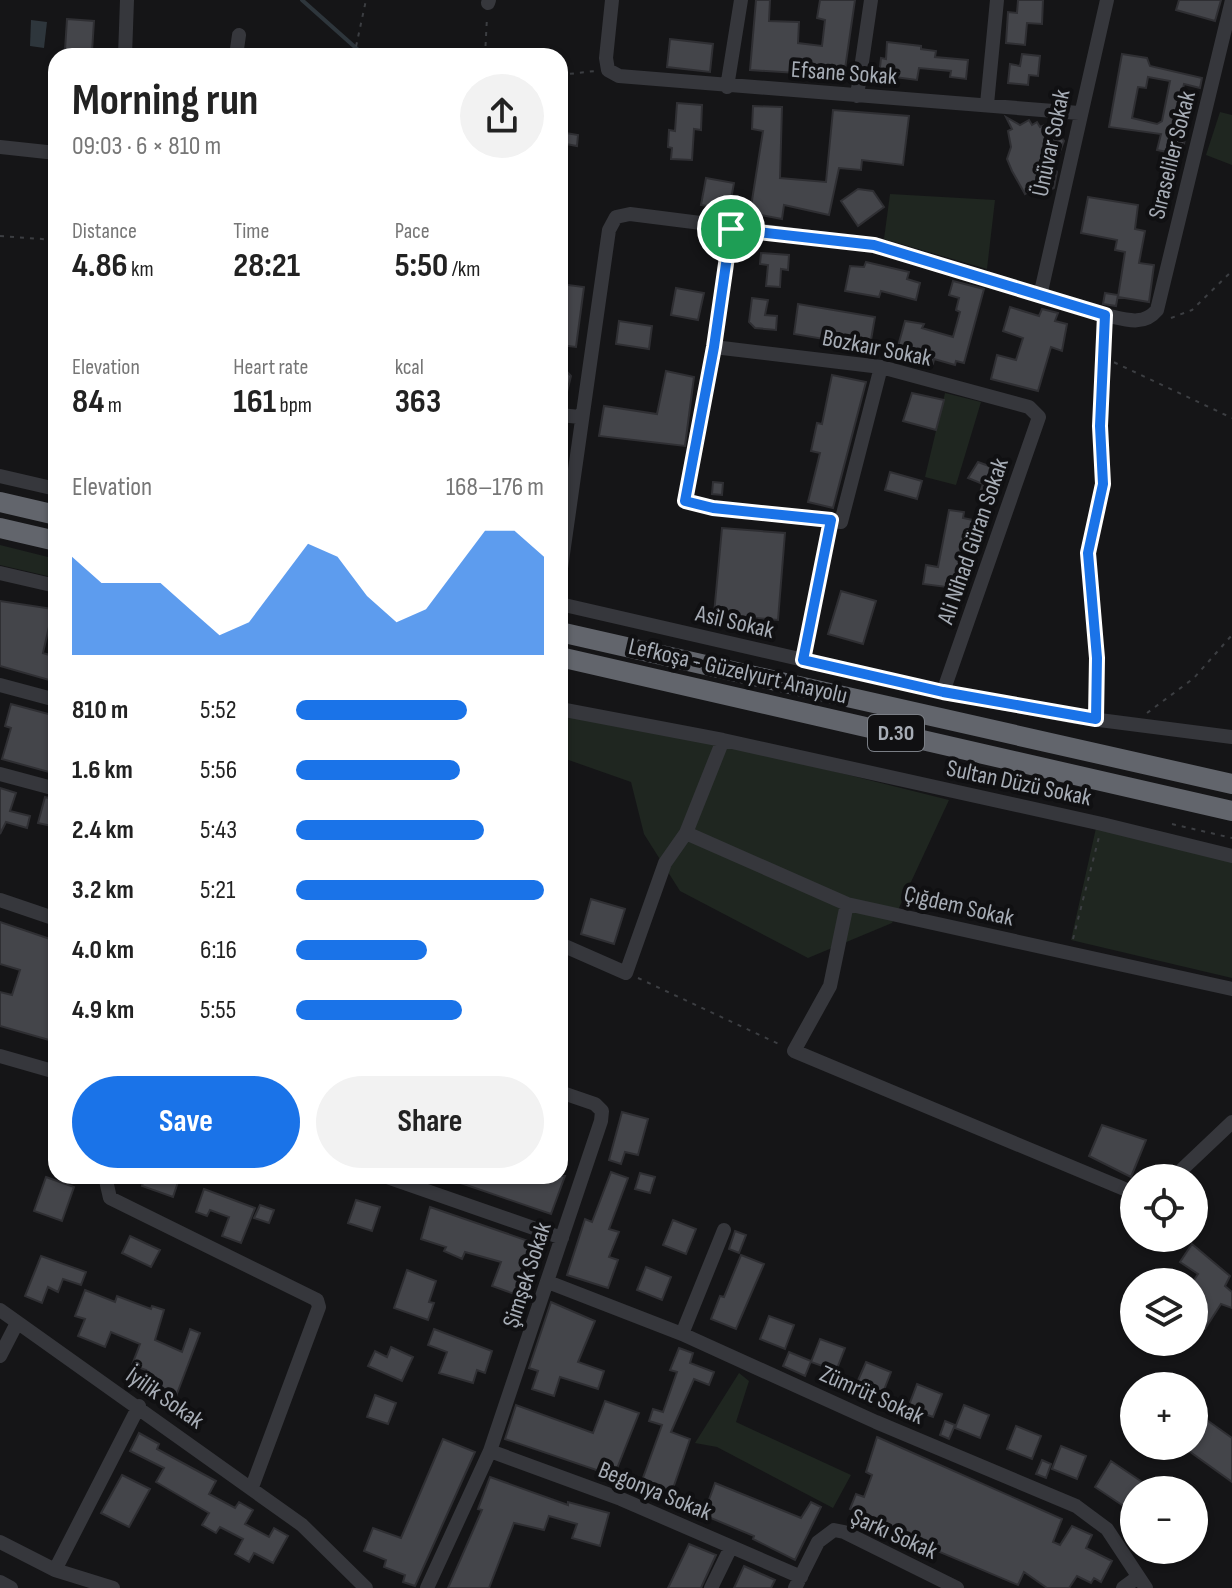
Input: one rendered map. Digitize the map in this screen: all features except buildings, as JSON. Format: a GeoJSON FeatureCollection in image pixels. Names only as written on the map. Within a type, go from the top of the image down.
{"type":"FeatureCollection","features":[{"type":"Feature","properties":{"kind":"highway"},"geometry":{"type":"LineString","coordinates":[[0,502],[48,513]]}},
{"type":"Feature","properties":{"kind":"highway"},"geometry":{"type":"LineString","coordinates":[[0,528],[48,539]]}},
{"type":"Feature","properties":{"kind":"highway","name":"Lefkoşa - Güzelyurt Anayolu"},"geometry":{"type":"LineString","coordinates":[[568,634],[1232,783]]}},
{"type":"Feature","properties":{"kind":"highway","name":"Lefkoşa - Güzelyurt Anayolu"},"geometry":{"type":"LineString","coordinates":[[568,659],[1232,811]]}},
{"type":"Feature","properties":{"kind":"street"},"geometry":{"type":"LineString","coordinates":[[125,48],[127,0]]}},
{"type":"Feature","properties":{"kind":"street"},"geometry":{"type":"LineString","coordinates":[[608,70],[606,58],[612,0]]}},
{"type":"Feature","properties":{"kind":"street"},"geometry":{"type":"LineString","coordinates":[[727,87],[741,0]]}},
{"type":"Feature","properties":{"kind":"street"},"geometry":{"type":"LineString","coordinates":[[857,96],[871,0]]}},
{"type":"Feature","properties":{"kind":"street"},"geometry":{"type":"LineString","coordinates":[[987,104],[997,0]]}},
{"type":"Feature","properties":{"kind":"street","name":"Ünüvar Sokak"},"geometry":{"type":"LineString","coordinates":[[1040,296],[1107,0]]}},
{"type":"Feature","properties":{"kind":"street","name":"Sıraseliler Sokak"},"geometry":{"type":"LineString","coordinates":[[1150,318],[1157,310],[1232,0]]}},
{"type":"Feature","properties":{"kind":"street"},"geometry":{"type":"LineString","coordinates":[[237,48],[239,35]]}},
{"type":"Feature","properties":{"kind":"street","name":"Efsane Sokak"},"geometry":{"type":"LineString","coordinates":[[608,70],[619,76],[727,87],[1079,113]]}},
{"type":"Feature","properties":{"kind":"street"},"geometry":{"type":"LineString","coordinates":[[0,147],[48,152]]}},
{"type":"Feature","properties":{"kind":"street"},"geometry":{"type":"LineString","coordinates":[[568,512],[609,230],[616,217],[630,214],[874,245],[1105,315],[1139,322],[1150,318]]}},
{"type":"Feature","properties":{"kind":"street"},"geometry":{"type":"LineString","coordinates":[[731,229],[714,347],[685,501],[713,508],[841,522],[881,367]]}},
{"type":"Feature","properties":{"kind":"street","name":"Bozkaır Sokak"},"geometry":{"type":"LineString","coordinates":[[714,347],[881,367],[1029,407]]}},
{"type":"Feature","properties":{"kind":"street","name":"Ali Nihad Güran Sokak"},"geometry":{"type":"LineString","coordinates":[[943,692],[1039,417],[1029,407]]}},
{"type":"Feature","properties":{"kind":"street"},"geometry":{"type":"LineString","coordinates":[[568,416],[580,417]]}},
{"type":"Feature","properties":{"kind":"street"},"geometry":{"type":"LineString","coordinates":[[0,476],[48,487]]}},
{"type":"Feature","properties":{"kind":"street"},"geometry":{"type":"LineString","coordinates":[[0,573],[48,584]]}},
{"type":"Feature","properties":{"kind":"street","name":"Asil Sokak"},"geometry":{"type":"LineString","coordinates":[[568,606],[943,692],[1096,719],[1232,737]]}},
{"type":"Feature","properties":{"kind":"street"},"geometry":{"type":"LineString","coordinates":[[0,685],[48,698]]}},
{"type":"Feature","properties":{"kind":"street","name":"Sultan Düzü Sokak"},"geometry":{"type":"LineString","coordinates":[[568,711],[723,740],[1232,856]]}},
{"type":"Feature","properties":{"kind":"street"},"geometry":{"type":"LineString","coordinates":[[568,948],[626,973],[665,863],[686,833],[723,740]]}},
{"type":"Feature","properties":{"kind":"street"},"geometry":{"type":"LineString","coordinates":[[0,774],[48,787]]}},
{"type":"Feature","properties":{"kind":"street","name":"Çığdem Sokak"},"geometry":{"type":"LineString","coordinates":[[686,833],[847,904],[1232,989]]}},
{"type":"Feature","properties":{"kind":"street"},"geometry":{"type":"LineString","coordinates":[[0,900],[48,916]]}},
{"type":"Feature","properties":{"kind":"street"},"geometry":{"type":"LineString","coordinates":[[847,904],[830,986],[794,1051],[1120,1187]]}},
{"type":"Feature","properties":{"kind":"street"},"geometry":{"type":"LineString","coordinates":[[0,1056],[48,1070]]}},
{"type":"Feature","properties":{"kind":"street","name":"Şimşek Sokak"},"geometry":{"type":"LineString","coordinates":[[427,1588],[490,1451],[602,1111],[595,1104],[568,1095]]}},
{"type":"Feature","properties":{"kind":"street"},"geometry":{"type":"LineString","coordinates":[[1188,1164],[1232,1122]]}},
{"type":"Feature","properties":{"kind":"street"},"geometry":{"type":"LineString","coordinates":[[107,1184],[110,1198],[317,1300],[319,1307],[252,1487]]}},
{"type":"Feature","properties":{"kind":"street"},"geometry":{"type":"LineString","coordinates":[[407,1184],[562,1238]]}},
{"type":"Feature","properties":{"kind":"street"},"geometry":{"type":"LineString","coordinates":[[682,1334],[724,1230]]}},
{"type":"Feature","properties":{"kind":"street","name":"Zümrüt Sokak"},"geometry":{"type":"LineString","coordinates":[[548,1282],[682,1334],[876,1422],[1076,1506],[1107,1529],[1142,1582]]}},
{"type":"Feature","properties":{"kind":"street","name":"İyilik Sokak"},"geometry":{"type":"LineString","coordinates":[[0,1310],[252,1487],[302,1525],[366,1588]]}},
{"type":"Feature","properties":{"kind":"street"},"geometry":{"type":"LineString","coordinates":[[0,1356],[17,1323]]}},
{"type":"Feature","properties":{"kind":"street"},"geometry":{"type":"LineString","coordinates":[[55,1570],[139,1406]]}},
{"type":"Feature","properties":{"kind":"street","name":"Begonya Sokak"},"geometry":{"type":"LineString","coordinates":[[490,1451],[621,1499],[731,1547],[798,1582]]}},
{"type":"Feature","properties":{"kind":"street","name":"Şarkı Sokak"},"geometry":{"type":"LineString","coordinates":[[798,1582],[818,1542],[834,1530],[844,1532],[957,1588]]}},
{"type":"Feature","properties":{"kind":"street"},"geometry":{"type":"LineString","coordinates":[[0,1542],[55,1570],[113,1588]]}},
{"type":"Feature","properties":{"kind":"street"},"geometry":{"type":"LineString","coordinates":[[711,1588],[731,1547]]}},
{"type":"Feature","properties":{"kind":"street"},"geometry":{"type":"LineString","coordinates":[[0,1582],[11,1588]]}},
{"type":"Feature","properties":{"kind":"street"},"geometry":{"type":"LineString","coordinates":[[1123,1588],[1142,1582]]}},
{"type":"Feature","properties":{"kind":"path"},"geometry":{"type":"LineString","coordinates":[[356,48],[366,0]]}},
{"type":"Feature","properties":{"kind":"path"},"geometry":{"type":"LineString","coordinates":[[486,48],[489,1]]}},
{"type":"Feature","properties":{"kind":"path"},"geometry":{"type":"LineString","coordinates":[[568,74],[608,70]]}},
{"type":"Feature","properties":{"kind":"path"},"geometry":{"type":"LineString","coordinates":[[0,236],[48,239]]}},
{"type":"Feature","properties":{"kind":"path"},"geometry":{"type":"LineString","coordinates":[[1150,318],[1172,318],[1192,310],[1232,271]]}},
{"type":"Feature","properties":{"kind":"path"},"geometry":{"type":"LineString","coordinates":[[1096,719],[1097,658],[1088,553],[1103,484],[1100,426],[1105,315]]}},
{"type":"Feature","properties":{"kind":"path"},"geometry":{"type":"LineString","coordinates":[[1104,357],[1232,418]]}},
{"type":"Feature","properties":{"kind":"path"},"geometry":{"type":"LineString","coordinates":[[803,660],[831,520]]}},
{"type":"Feature","properties":{"kind":"path"},"geometry":{"type":"LineString","coordinates":[[1133,723],[1194,678],[1232,635]]}},
{"type":"Feature","properties":{"kind":"path"},"geometry":{"type":"LineString","coordinates":[[1069,953],[1102,824]]}},
{"type":"Feature","properties":{"kind":"path"},"geometry":{"type":"LineString","coordinates":[[1172,824],[1232,838]]}},
{"type":"Feature","properties":{"kind":"path"},"geometry":{"type":"LineString","coordinates":[[626,973],[794,1051]]}},
{"type":"Feature","properties":{"kind":"shaded area"},"geometry":{"type":"Polygon","coordinates":[[[31,20],[47,22],[44,48],[30,46],[31,20]]]}},
{"type":"Feature","properties":{"kind":"shaded area"},"geometry":{"type":"Polygon","coordinates":[[[1220,112],[1232,115],[1232,165],[1206,155],[1220,112]]]}},
{"type":"Feature","properties":{"kind":"shaded area"},"geometry":{"type":"Polygon","coordinates":[[[890,194],[995,200],[987,269],[884,239],[890,194]]]}},
{"type":"Feature","properties":{"kind":"shaded area"},"geometry":{"type":"Polygon","coordinates":[[[945,393],[981,402],[956,485],[925,477],[945,393]]]}},
{"type":"Feature","properties":{"kind":"shaded area"},"geometry":{"type":"Polygon","coordinates":[[[0,545],[48,557],[48,576],[0,565],[0,545]]]}},
{"type":"Feature","properties":{"kind":"shaded area"},"geometry":{"type":"Polygon","coordinates":[[[568,705],[949,800],[892,923],[808,958],[680,891],[644,834],[631,782],[568,760],[568,705]]]}},
{"type":"Feature","properties":{"kind":"shaded area"},"geometry":{"type":"Polygon","coordinates":[[[1096,828],[1232,852],[1232,978],[1071,940],[1096,828]]]}},
{"type":"Feature","properties":{"kind":"shaded area"},"geometry":{"type":"Polygon","coordinates":[[[739,1373],[749,1381],[736,1422],[851,1475],[833,1508],[717,1447],[695,1443],[739,1373]]]}},
{"type":"Feature","properties":{"kind":"waterway"},"geometry":{"type":"LineString","coordinates":[[302,0],[356,48]]}},
{"type":"Feature","properties":{"kind":"route"},"geometry":{"type":"LineString","coordinates":[[731,229],[874,245],[1105,315],[1100,426],[1103,484],[1088,553],[1097,658],[1096,719],[943,692],[803,660],[831,520],[713,508],[685,501],[714,347],[731,229]]}}]}
